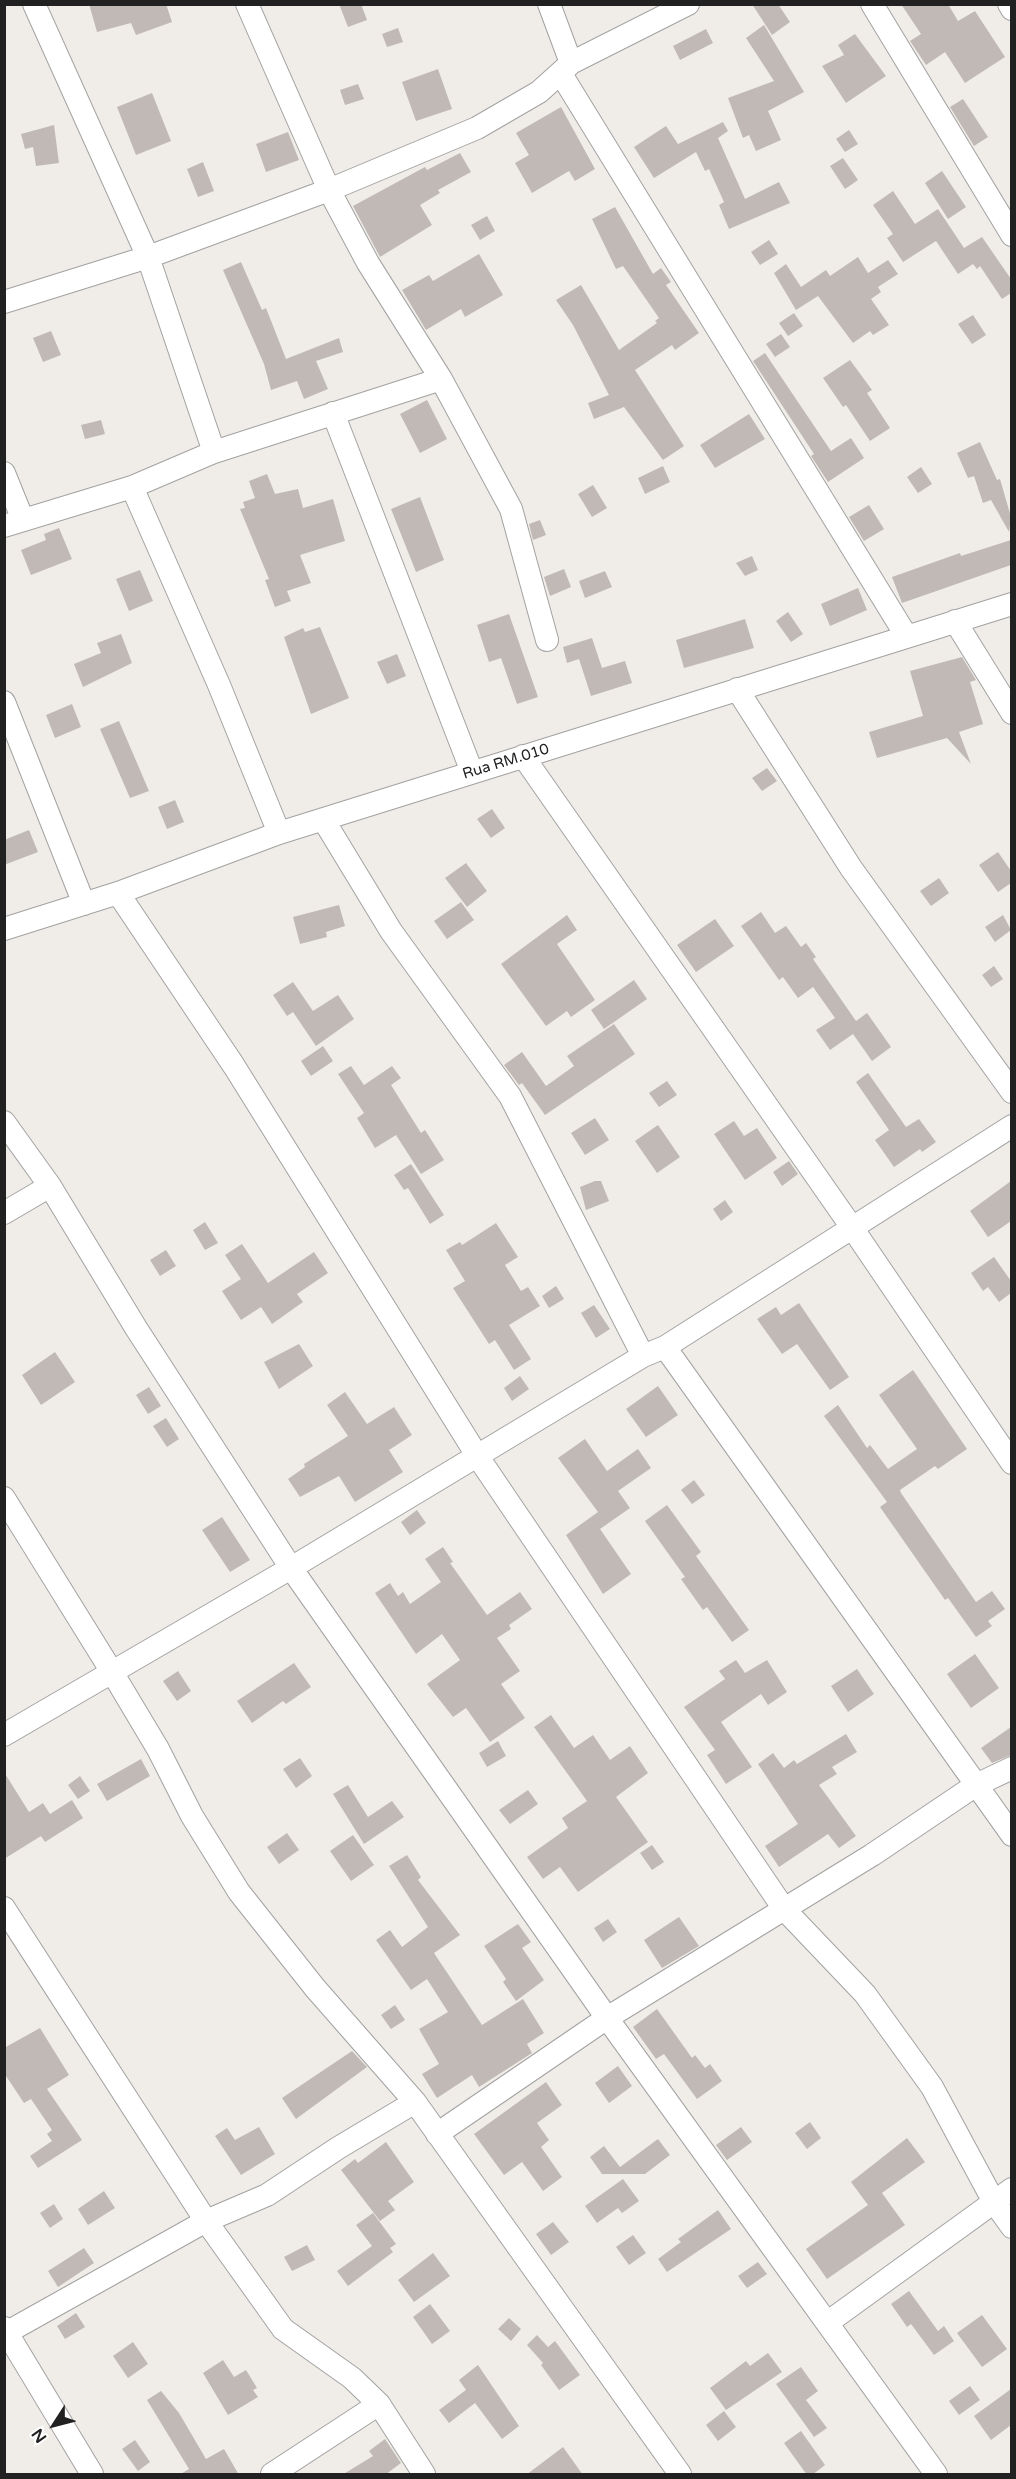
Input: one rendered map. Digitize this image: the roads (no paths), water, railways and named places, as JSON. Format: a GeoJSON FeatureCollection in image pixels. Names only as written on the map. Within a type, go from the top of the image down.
{"type":"FeatureCollection","features":[{"type":"Feature","properties":{"kind":"street"},"geometry":{"type":"LineString","coordinates":[[34,4],[148,257],[214,452]]}},
{"type":"Feature","properties":{"kind":"street"},"geometry":{"type":"LineString","coordinates":[[247,4],[329,190],[368,263],[441,379],[511,510],[547,640]]}},
{"type":"Feature","properties":{"kind":"street"},"geometry":{"type":"LineString","coordinates":[[549,4],[566,69],[907,637]]}},
{"type":"Feature","properties":{"kind":"street"},"geometry":{"type":"LineString","coordinates":[[4,302],[148,257],[329,190],[477,128],[539,92],[566,69],[688,4]]}},
{"type":"Feature","properties":{"kind":"street"},"geometry":{"type":"LineString","coordinates":[[872,4],[1011,235]]}},
{"type":"Feature","properties":{"kind":"street"},"geometry":{"type":"LineString","coordinates":[[1009,4],[1011,9]]}},
{"type":"Feature","properties":{"kind":"street"},"geometry":{"type":"LineString","coordinates":[[4,472],[14,523],[132,487],[214,452],[441,379]]}},
{"type":"Feature","properties":{"kind":"street"},"geometry":{"type":"LineString","coordinates":[[333,413],[472,772]]}},
{"type":"Feature","properties":{"kind":"street"},"geometry":{"type":"LineString","coordinates":[[132,487],[219,685],[279,833]]}},
{"type":"Feature","properties":{"kind":"street","name":"Rua RM.010"},"geometry":{"type":"LineString","coordinates":[[4,929],[84,904],[279,833],[1011,604]]}},
{"type":"Feature","properties":{"kind":"street"},"geometry":{"type":"LineString","coordinates":[[955,621],[1011,713]]}},
{"type":"Feature","properties":{"kind":"street"},"geometry":{"type":"LineString","coordinates":[[737,689],[851,868],[1011,1092]]}},
{"type":"Feature","properties":{"kind":"street"},"geometry":{"type":"LineString","coordinates":[[4,702],[84,904]]}},
{"type":"Feature","properties":{"kind":"street"},"geometry":{"type":"LineString","coordinates":[[523,756],[853,1229],[1011,1463]]}},
{"type":"Feature","properties":{"kind":"street"},"geometry":{"type":"LineString","coordinates":[[323,819],[391,931],[510,1096],[643,1356]]}},
{"type":"Feature","properties":{"kind":"street"},"geometry":{"type":"LineString","coordinates":[[118,892],[234,1066],[478,1457],[784,1909],[865,1994],[932,2087],[1003,2195],[1011,2227]]}},
{"type":"Feature","properties":{"kind":"street"},"geometry":{"type":"LineString","coordinates":[[4,1122],[50,1186],[142,1337],[291,1568],[607,2018],[936,2475]]}},
{"type":"Feature","properties":{"kind":"street"},"geometry":{"type":"LineString","coordinates":[[4,1735],[291,1568],[643,1356],[665,1347],[1011,1126]]}},
{"type":"Feature","properties":{"kind":"street"},"geometry":{"type":"LineString","coordinates":[[4,1213],[50,1186]]}},
{"type":"Feature","properties":{"kind":"street"},"geometry":{"type":"LineString","coordinates":[[665,1347],[1011,1835]]}},
{"type":"Feature","properties":{"kind":"street"},"geometry":{"type":"LineString","coordinates":[[4,1498],[158,1749],[192,1816],[239,1892],[315,1988],[415,2102],[680,2475]]}},
{"type":"Feature","properties":{"kind":"street"},"geometry":{"type":"LineString","coordinates":[[437,2134],[607,2018],[872,1855],[976,1785],[1011,1768]]}},
{"type":"Feature","properties":{"kind":"street"},"geometry":{"type":"LineString","coordinates":[[4,1908],[206,2221],[283,2329],[352,2379],[379,2404],[424,2475]]}},
{"type":"Feature","properties":{"kind":"street"},"geometry":{"type":"LineString","coordinates":[[92,2475],[5,2331],[206,2221],[267,2195],[338,2148],[415,2102]]}},
{"type":"Feature","properties":{"kind":"street"},"geometry":{"type":"LineString","coordinates":[[827,2323],[1003,2195]]}},
{"type":"Feature","properties":{"kind":"street"},"geometry":{"type":"LineString","coordinates":[[272,2475],[379,2404]]}}]}
